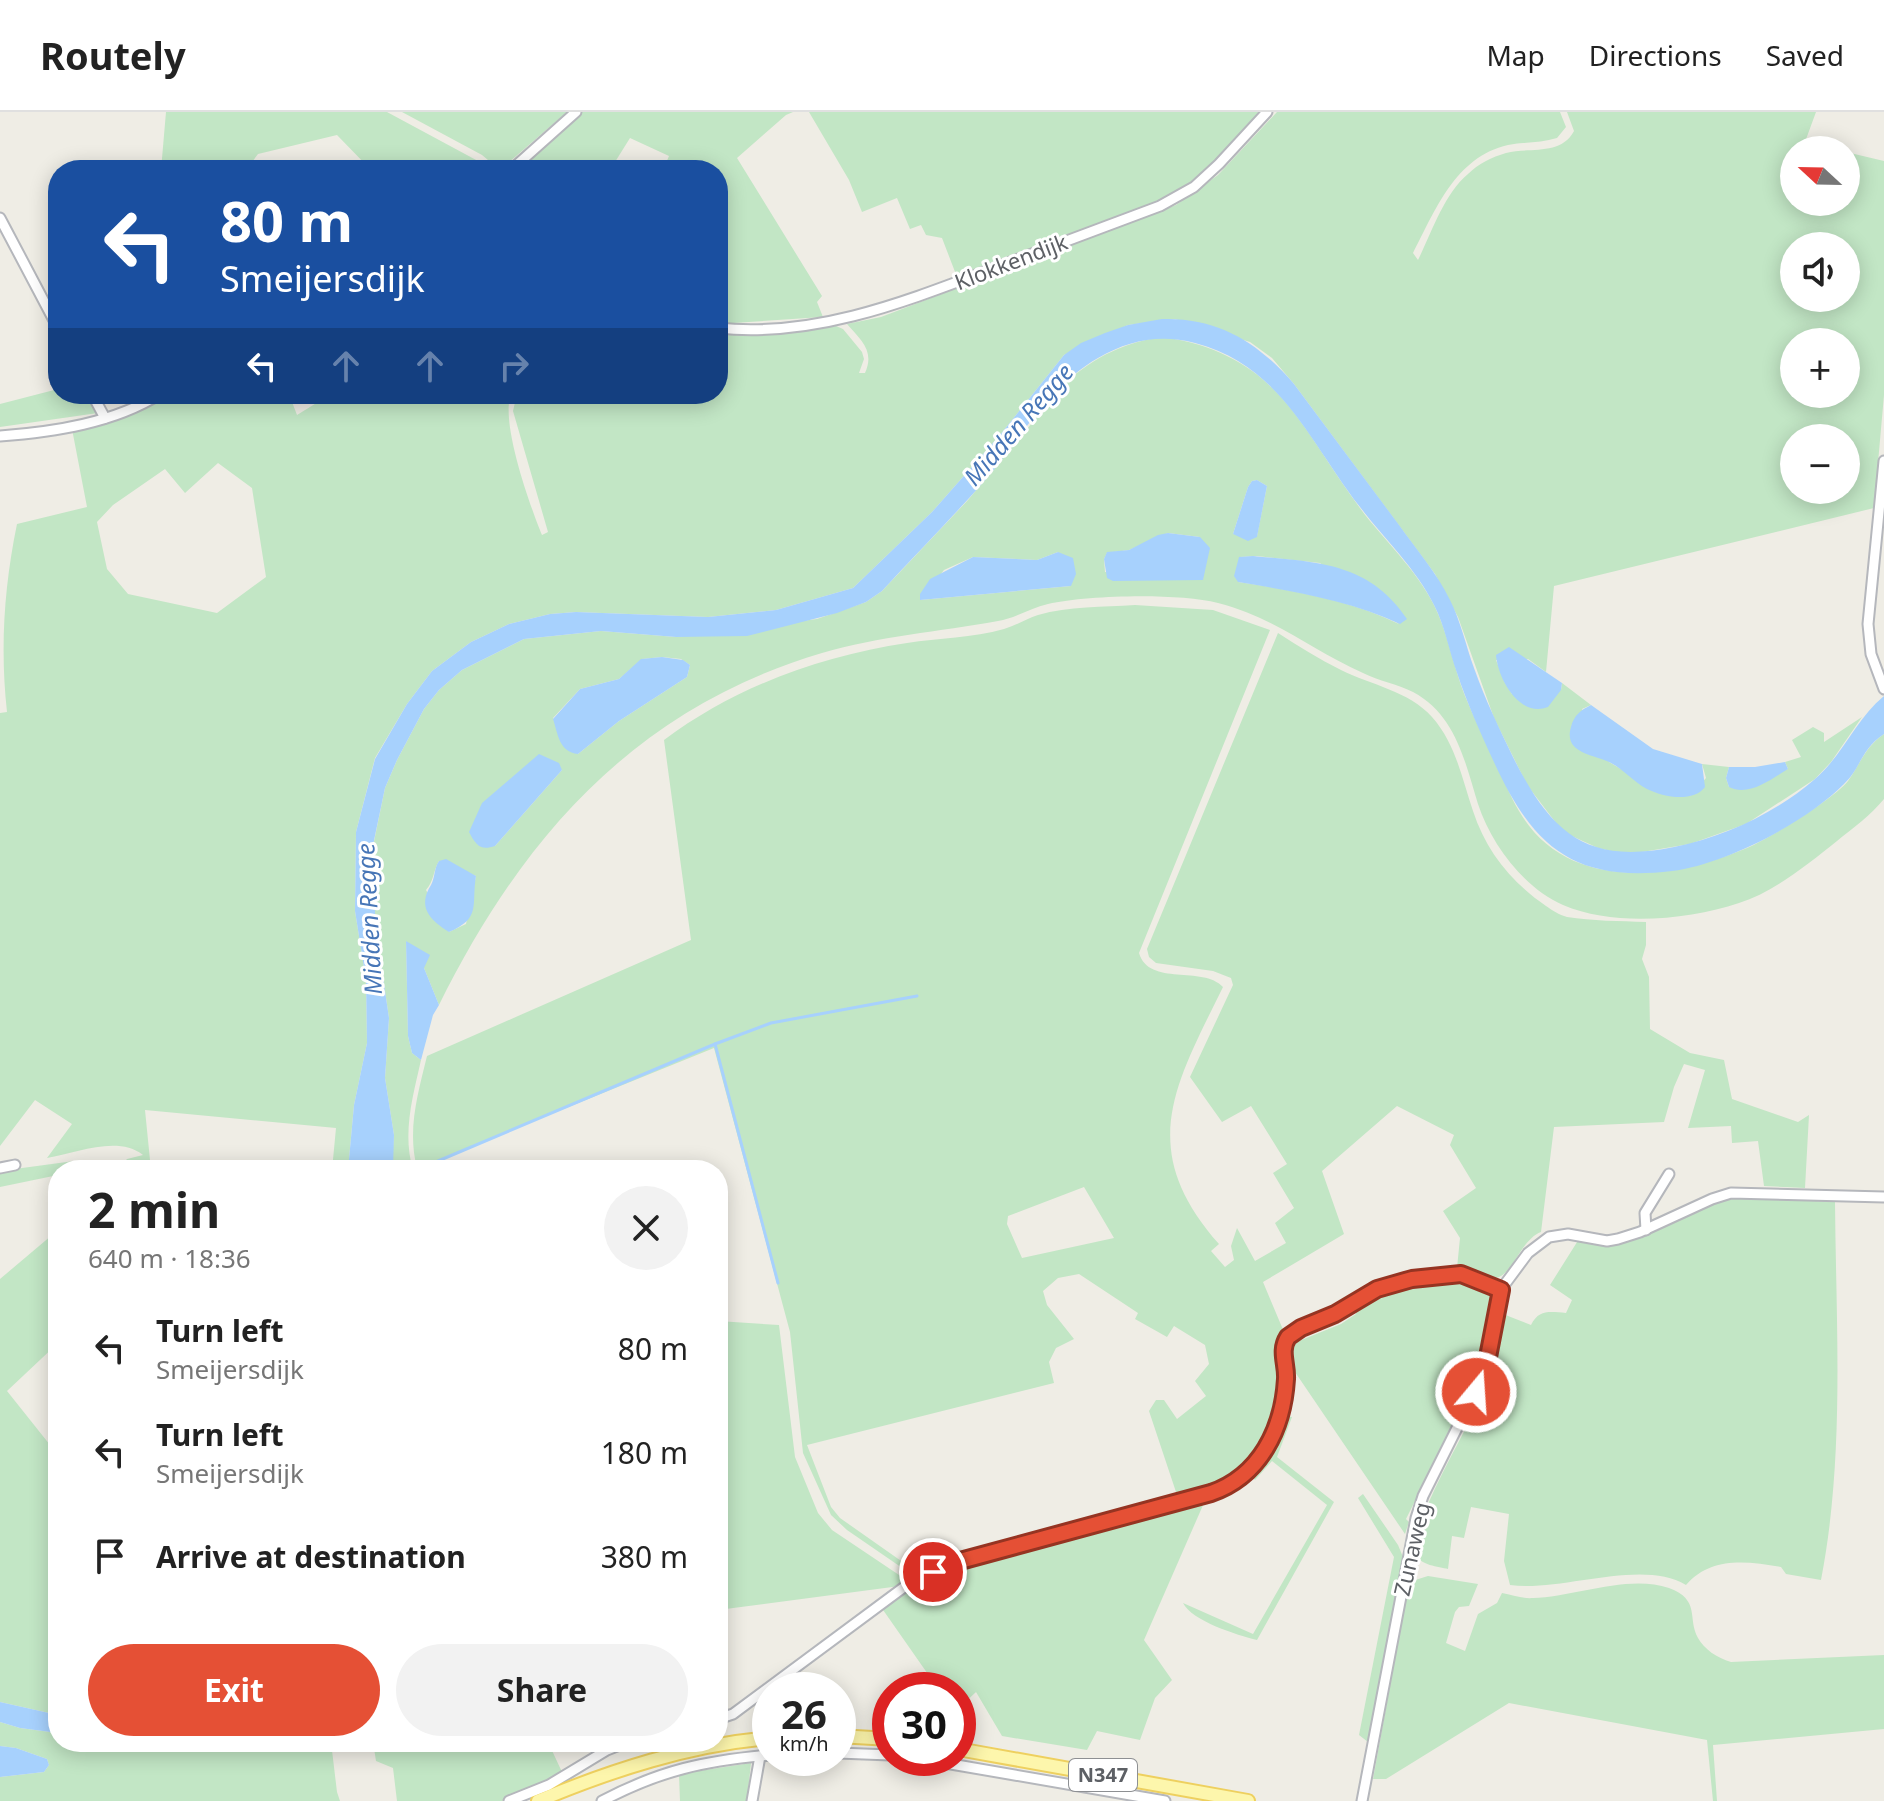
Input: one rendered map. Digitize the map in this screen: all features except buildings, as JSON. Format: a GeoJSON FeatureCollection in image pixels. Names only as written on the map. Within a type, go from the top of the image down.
{"type":"FeatureCollection","features":[{"type":"Feature","properties":{"kind":"main road"},"geometry":{"type":"LineString","coordinates":[[728,1744],[752,1741]]}},
{"type":"Feature","properties":{"kind":"main road"},"geometry":{"type":"LineString","coordinates":[[538,1801],[611,1773],[682,1752]]}},
{"type":"Feature","properties":{"kind":"main road","name":"N347"},"geometry":{"type":"LineString","coordinates":[[976,1752],[1248,1801]]}},
{"type":"Feature","properties":{"kind":"street"},"geometry":{"type":"LineString","coordinates":[[522,160],[576,112]]}},
{"type":"Feature","properties":{"kind":"street","name":"Klokkendijk"},"geometry":{"type":"LineString","coordinates":[[728,328],[793,327],[848,319],[898,304],[1160,206],[1194,187],[1267,112]]}},
{"type":"Feature","properties":{"kind":"street"},"geometry":{"type":"LineString","coordinates":[[0,218],[48,309]]}},
{"type":"Feature","properties":{"kind":"street"},"geometry":{"type":"LineString","coordinates":[[97,404],[105,418]]}},
{"type":"Feature","properties":{"kind":"street"},"geometry":{"type":"LineString","coordinates":[[0,436],[69,426],[105,418],[144,404]]}},
{"type":"Feature","properties":{"kind":"street"},"geometry":{"type":"LineString","coordinates":[[1884,461],[1868,624],[1871,654],[1884,689]]}},
{"type":"Feature","properties":{"kind":"street"},"geometry":{"type":"LineString","coordinates":[[0,1168],[15,1165]]}},
{"type":"Feature","properties":{"kind":"street"},"geometry":{"type":"LineString","coordinates":[[1646,1230],[1645,1213],[1669,1174]]}},
{"type":"Feature","properties":{"kind":"street","name":"Zunaweg"},"geometry":{"type":"LineString","coordinates":[[1362,1801],[1416,1518],[1481,1380],[1501,1290],[1528,1253],[1549,1237],[1568,1234],[1610,1240],[1646,1230],[1712,1199],[1736,1192],[1884,1197]]}},
{"type":"Feature","properties":{"kind":"street"},"geometry":{"type":"LineString","coordinates":[[728,1716],[911,1582],[949,1564],[1211,1493],[1245,1476],[1263,1454],[1272,1435],[1286,1385],[1284,1347],[1293,1332],[1331,1317],[1377,1289],[1412,1279],[1461,1274],[1501,1290]]}},
{"type":"Feature","properties":{"kind":"street"},"geometry":{"type":"LineString","coordinates":[[509,1801],[549,1785],[606,1752]]}},
{"type":"Feature","properties":{"kind":"street"},"geometry":{"type":"LineString","coordinates":[[602,1801],[661,1773],[752,1758]]}},
{"type":"Feature","properties":{"kind":"street"},"geometry":{"type":"LineString","coordinates":[[976,1768],[1165,1801]]}},
{"type":"Feature","properties":{"kind":"street"},"geometry":{"type":"LineString","coordinates":[[752,1801],[759,1776]]}},
{"type":"Feature","properties":{"kind":"green space"},"geometry":{"type":"Polygon","coordinates":[[[166,112],[387,112],[476,160],[361,160],[337,135],[258,154],[254,160],[162,160],[166,112]]]}},
{"type":"Feature","properties":{"kind":"green space"},"geometry":{"type":"Polygon","coordinates":[[[402,112],[567,112],[512,160],[488,160],[402,112]]]}},
{"type":"Feature","properties":{"kind":"green space"},"geometry":{"type":"Polygon","coordinates":[[[580,112],[793,112],[737,158],[822,296],[817,302],[823,317],[728,323],[728,160],[667,160],[669,156],[630,138],[616,160],[526,160],[580,112]]]}},
{"type":"Feature","properties":{"kind":"green space"},"geometry":{"type":"Polygon","coordinates":[[[809,112],[1262,112],[1203,172],[1160,201],[957,277],[942,238],[926,235],[921,225],[910,229],[897,198],[862,212],[849,180],[809,112]]]}},
{"type":"Feature","properties":{"kind":"green space"},"geometry":{"type":"Polygon","coordinates":[[[1277,112],[1560,112],[1566,127],[1557,138],[1508,145],[1490,151],[1460,173],[1439,204],[1413,253],[1418,260],[1445,203],[1460,182],[1476,167],[1506,153],[1561,144],[1574,131],[1567,112],[1816,112],[1807,136],[1780,136],[1780,216],[1860,216],[1860,155],[1884,161],[1884,395],[1874,508],[1554,586],[1546,672],[1528,659],[1496,660],[1512,694],[1561,690],[1562,683],[1591,705],[1582,709],[1609,762],[1665,795],[1690,796],[1706,778],[1702,764],[1729,767],[1726,778],[1729,787],[1788,769],[1785,762],[1801,757],[1792,740],[1813,727],[1824,733],[1824,742],[1862,717],[1831,762],[1815,779],[1746,824],[1690,844],[1636,853],[1598,848],[1563,832],[1527,785],[1494,718],[1458,617],[1435,574],[1272,358],[1250,342],[1175,319],[1128,325],[1064,355],[1000,435],[932,512],[853,588],[776,610],[708,617],[576,612],[550,614],[509,624],[471,642],[432,671],[407,704],[375,758],[356,832],[355,911],[366,980],[367,1043],[354,1105],[349,1160],[333,1160],[336,1128],[145,1110],[150,1160],[126,1160],[143,1155],[122,1146],[96,1147],[47,1158],[72,1124],[35,1100],[0,1146],[0,713],[7,712],[4,665],[6,595],[17,524],[87,507],[72,429],[127,416],[148,404],[293,404],[297,415],[315,404],[509,404],[513,443],[542,535],[548,532],[513,411],[515,404],[728,404],[728,334],[793,333],[836,326],[843,329],[862,352],[864,359],[859,373],[865,373],[867,352],[847,324],[881,317],[1176,205],[1218,175],[1277,112]],[[218,463],[185,493],[165,469],[113,505],[97,522],[107,569],[128,594],[217,613],[266,577],[252,488],[218,463]]]}},
{"type":"Feature","properties":{"kind":"green space"},"geometry":{"type":"Polygon","coordinates":[[[1164,337],[1202,346],[1233,359],[1259,376],[1280,396],[1357,504],[1426,591],[1443,627],[1465,696],[1519,811],[1540,838],[1564,856],[1593,867],[1623,872],[1655,872],[1718,859],[1747,848],[1800,818],[1841,788],[1867,750],[1884,734],[1884,799],[1862,821],[1802,868],[1752,898],[1719,909],[1674,917],[1628,919],[1605,916],[1563,905],[1535,888],[1511,863],[1484,819],[1457,741],[1449,726],[1428,702],[1407,689],[1344,664],[1239,609],[1180,598],[1133,596],[1086,599],[1048,604],[998,621],[844,647],[756,677],[695,708],[641,744],[592,787],[548,834],[508,887],[439,1005],[424,968],[406,941],[408,1036],[412,1053],[421,1060],[409,1128],[411,1160],[392,1160],[394,1135],[385,1078],[389,1018],[375,923],[372,851],[385,788],[424,709],[439,690],[462,670],[524,639],[601,631],[676,637],[817,619],[866,602],[882,591],[968,500],[1066,382],[1088,365],[1137,342],[1164,337]],[[1257,480],[1248,487],[1233,534],[1257,536],[1267,486],[1257,480]],[[1168,533],[1129,550],[1107,553],[1105,572],[1203,580],[1200,537],[1168,533]],[[1058,552],[1037,560],[973,557],[944,570],[920,600],[1071,586],[1058,552]],[[1240,557],[1238,582],[1341,602],[1399,624],[1320,563],[1240,557]],[[642,659],[619,679],[580,689],[553,718],[578,754],[619,721],[687,677],[690,665],[681,659],[642,659]],[[539,755],[511,780],[495,846],[562,770],[539,755]],[[439,861],[426,890],[449,932],[466,924],[476,876],[439,861]]]}},
{"type":"Feature","properties":{"kind":"green space"},"geometry":{"type":"Polygon","coordinates":[[[48,392],[48,404],[93,404],[98,413],[0,427],[0,404],[48,392]]]}},
{"type":"Feature","properties":{"kind":"green space"},"geometry":{"type":"Polygon","coordinates":[[[1135,605],[1213,610],[1270,630],[1139,953],[1154,970],[1203,977],[1223,987],[1178,1086],[1172,1117],[1171,1147],[1177,1178],[1193,1210],[1219,1244],[1211,1251],[1225,1267],[1234,1260],[1231,1246],[1237,1228],[1255,1261],[1286,1243],[1275,1223],[1294,1208],[1273,1173],[1287,1164],[1251,1106],[1222,1122],[1190,1077],[1233,985],[1231,978],[1213,971],[1156,963],[1149,957],[1147,949],[1278,633],[1341,670],[1412,701],[1432,717],[1453,750],[1485,839],[1501,864],[1533,897],[1567,917],[1646,922],[1646,945],[1642,959],[1649,977],[1650,1029],[1690,1053],[1724,1060],[1732,1099],[1798,1122],[1809,1115],[1805,1188],[1764,1186],[1758,1141],[1732,1143],[1731,1126],[1688,1128],[1705,1070],[1684,1064],[1664,1122],[1554,1127],[1541,1232],[1527,1242],[1507,1271],[1495,1278],[1486,1278],[1457,1268],[1460,1238],[1443,1211],[1476,1188],[1450,1145],[1454,1135],[1397,1106],[1322,1171],[1344,1234],[1263,1282],[1284,1332],[1279,1347],[1282,1386],[1265,1442],[1248,1468],[1238,1475],[1177,1495],[1149,1411],[1156,1400],[1164,1400],[1177,1419],[1206,1396],[1195,1381],[1209,1364],[1205,1345],[1174,1326],[1167,1337],[1135,1319],[1138,1313],[1079,1274],[1058,1278],[1043,1291],[1047,1305],[1074,1339],[1056,1348],[1049,1362],[1054,1383],[807,1445],[831,1507],[840,1518],[914,1570],[911,1574],[847,1530],[831,1515],[803,1453],[790,1332],[714,1048],[438,1160],[415,1160],[415,1112],[427,1056],[691,940],[664,740],[691,721],[749,689],[811,665],[874,649],[992,632],[1050,612],[1135,605]],[[1084,1187],[1008,1216],[1007,1224],[1022,1258],[1114,1238],[1084,1187]]]}},
{"type":"Feature","properties":{"kind":"green space"},"geometry":{"type":"Polygon","coordinates":[[[48,1165],[48,1177],[0,1187],[0,1171],[48,1165]]]}},
{"type":"Feature","properties":{"kind":"green space"},"geometry":{"type":"Polygon","coordinates":[[[1738,1197],[1835,1202],[1836,1439],[1829,1533],[1821,1580],[1786,1574],[1781,1567],[1743,1562],[1707,1569],[1686,1585],[1668,1578],[1625,1575],[1531,1586],[1510,1585],[1504,1561],[1509,1514],[1471,1507],[1464,1538],[1452,1536],[1448,1569],[1421,1561],[1416,1554],[1416,1540],[1422,1520],[1489,1380],[1503,1314],[1531,1325],[1541,1314],[1566,1313],[1572,1300],[1550,1285],[1579,1239],[1614,1244],[1625,1242],[1712,1204],[1738,1197]]]}},
{"type":"Feature","properties":{"kind":"green space"},"geometry":{"type":"Polygon","coordinates":[[[48,1238],[48,1352],[7,1391],[48,1442],[48,1713],[0,1702],[0,1279],[48,1238]]]}},
{"type":"Feature","properties":{"kind":"green space"},"geometry":{"type":"Polygon","coordinates":[[[1453,1279],[1479,1286],[1491,1296],[1481,1357],[1472,1387],[1406,1519],[1409,1522],[1405,1534],[1295,1372],[1290,1350],[1287,1349],[1290,1341],[1294,1343],[1341,1324],[1356,1314],[1353,1309],[1363,1303],[1366,1306],[1407,1286],[1453,1279]]]}},
{"type":"Feature","properties":{"kind":"green space"},"geometry":{"type":"Polygon","coordinates":[[[728,1322],[779,1325],[795,1457],[818,1513],[832,1530],[908,1581],[900,1586],[728,1609],[728,1322]]]}},
{"type":"Feature","properties":{"kind":"green space"},"geometry":{"type":"Polygon","coordinates":[[[1287,1416],[1292,1417],[1277,1457],[1334,1502],[1257,1640],[1205,1621],[1183,1603],[1253,1634],[1327,1505],[1272,1461],[1255,1480],[1252,1476],[1270,1459],[1287,1416]]]}},
{"type":"Feature","properties":{"kind":"green space"},"geometry":{"type":"Polygon","coordinates":[[[1363,1494],[1403,1557],[1368,1742],[1359,1735],[1394,1557],[1358,1498],[1363,1494]]]}},
{"type":"Feature","properties":{"kind":"green space"},"geometry":{"type":"Polygon","coordinates":[[[1207,1496],[1144,1640],[1172,1680],[1155,1698],[1140,1740],[1097,1731],[1087,1750],[1002,1736],[976,1692],[976,1672],[926,1672],[881,1607],[934,1579],[1207,1496]]]}},
{"type":"Feature","properties":{"kind":"green space"},"geometry":{"type":"Polygon","coordinates":[[[1428,1576],[1478,1584],[1469,1606],[1459,1607],[1455,1612],[1446,1643],[1465,1651],[1478,1614],[1497,1603],[1502,1593],[1533,1598],[1619,1585],[1653,1584],[1669,1588],[1685,1598],[1701,1642],[1712,1653],[1731,1662],[1884,1655],[1884,1729],[1713,1745],[1717,1801],[1713,1801],[1707,1740],[1509,1703],[1386,1779],[1373,1779],[1409,1582],[1428,1576]]]}},
{"type":"Feature","properties":{"kind":"green space"},"geometry":{"type":"Polygon","coordinates":[[[0,1722],[48,1732],[48,1752],[332,1752],[340,1801],[0,1801],[0,1777],[44,1772],[49,1765],[47,1759],[0,1746],[0,1722]]]}},
{"type":"Feature","properties":{"kind":"green space"},"geometry":{"type":"Polygon","coordinates":[[[375,1752],[553,1752],[562,1772],[502,1801],[397,1801],[393,1768],[376,1761],[375,1752]]]}},
{"type":"Feature","properties":{"kind":"green space"},"geometry":{"type":"Polygon","coordinates":[[[751,1763],[747,1801],[680,1801],[679,1774],[751,1763]]]}},
{"type":"Feature","properties":{"kind":"water","name":"Midden Regge"},"geometry":{"type":"Polygon","coordinates":[[[1162,319],[1219,328],[1252,345],[1281,369],[1439,580],[1454,608],[1483,691],[1513,757],[1542,806],[1557,824],[1575,837],[1594,846],[1617,851],[1643,851],[1712,837],[1784,803],[1815,779],[1834,759],[1865,715],[1884,696],[1884,734],[1870,746],[1850,778],[1828,799],[1787,827],[1740,851],[1672,871],[1608,871],[1582,864],[1560,852],[1541,836],[1508,790],[1461,684],[1434,605],[1409,566],[1360,507],[1291,409],[1250,369],[1225,354],[1182,340],[1157,339],[1133,343],[1098,358],[1065,383],[973,493],[882,591],[866,602],[837,613],[747,636],[676,637],[601,631],[524,639],[462,670],[439,690],[424,709],[385,788],[372,850],[375,923],[389,1018],[385,1078],[394,1135],[393,1160],[349,1160],[354,1105],[367,1043],[366,980],[355,911],[356,832],[375,759],[407,704],[432,671],[471,642],[509,624],[550,614],[576,612],[708,617],[776,610],[853,588],[932,512],[1000,435],[1064,355],[1081,343],[1128,325],[1162,319]]]}},
{"type":"Feature","properties":{"kind":"water"},"geometry":{"type":"Polygon","coordinates":[[[1257,480],[1267,486],[1257,537],[1248,541],[1233,534],[1248,487],[1257,480]]]}},
{"type":"Feature","properties":{"kind":"water"},"geometry":{"type":"Polygon","coordinates":[[[1168,533],[1200,537],[1210,548],[1203,580],[1113,581],[1107,578],[1104,559],[1107,552],[1129,550],[1168,533]]]}},
{"type":"Feature","properties":{"kind":"water"},"geometry":{"type":"Polygon","coordinates":[[[1058,552],[1073,558],[1076,574],[1071,586],[920,600],[920,594],[930,579],[973,557],[1037,560],[1058,552]]]}},
{"type":"Feature","properties":{"kind":"water"},"geometry":{"type":"Polygon","coordinates":[[[1253,556],[1339,568],[1376,586],[1407,619],[1400,624],[1341,603],[1238,582],[1234,576],[1239,557],[1253,556]]]}},
{"type":"Feature","properties":{"kind":"water"},"geometry":{"type":"Polygon","coordinates":[[[1509,647],[1562,683],[1561,690],[1548,707],[1528,707],[1506,685],[1496,655],[1509,647]]]}},
{"type":"Feature","properties":{"kind":"water"},"geometry":{"type":"Polygon","coordinates":[[[662,657],[683,660],[690,665],[687,677],[619,721],[578,754],[563,746],[553,719],[580,689],[619,679],[641,659],[662,657]]]}},
{"type":"Feature","properties":{"kind":"water"},"geometry":{"type":"Polygon","coordinates":[[[1591,705],[1653,749],[1702,764],[1705,787],[1686,797],[1654,792],[1611,763],[1576,748],[1571,743],[1572,723],[1578,713],[1591,705]]]}},
{"type":"Feature","properties":{"kind":"water"},"geometry":{"type":"Polygon","coordinates":[[[539,754],[559,763],[562,770],[495,846],[479,846],[469,832],[482,803],[539,754]]]}},
{"type":"Feature","properties":{"kind":"water"},"geometry":{"type":"Polygon","coordinates":[[[1785,762],[1788,769],[1760,786],[1744,790],[1729,787],[1726,778],[1729,767],[1785,762]]]}},
{"type":"Feature","properties":{"kind":"water"},"geometry":{"type":"Polygon","coordinates":[[[446,859],[476,876],[471,916],[449,932],[431,918],[425,900],[437,864],[446,859]]]}},
{"type":"Feature","properties":{"kind":"water"},"geometry":{"type":"Polygon","coordinates":[[[406,941],[430,955],[424,968],[439,1005],[433,1015],[421,1060],[412,1053],[408,1036],[406,941]]]}},
{"type":"Feature","properties":{"kind":"water"},"geometry":{"type":"Polygon","coordinates":[[[0,1702],[48,1713],[48,1732],[20,1728],[0,1722],[0,1702]]]}},
{"type":"Feature","properties":{"kind":"water"},"geometry":{"type":"Polygon","coordinates":[[[0,1746],[47,1759],[49,1765],[44,1772],[0,1777],[0,1746]]]}},
{"type":"Feature","properties":{"kind":"waterway"},"geometry":{"type":"LineString","coordinates":[[778,1283],[715,1044],[771,1023],[917,996]]}},
{"type":"Feature","properties":{"kind":"waterway"},"geometry":{"type":"LineString","coordinates":[[440,1160],[715,1044]]}},
{"type":"Feature","properties":{"kind":"route"},"geometry":{"type":"LineString","coordinates":[[933,1572],[949,1564],[1211,1493],[1245,1476],[1267,1447],[1281,1407],[1287,1375],[1283,1351],[1288,1337],[1377,1289],[1424,1277],[1461,1274],[1501,1290],[1488,1357],[1476,1392]]}}]}
